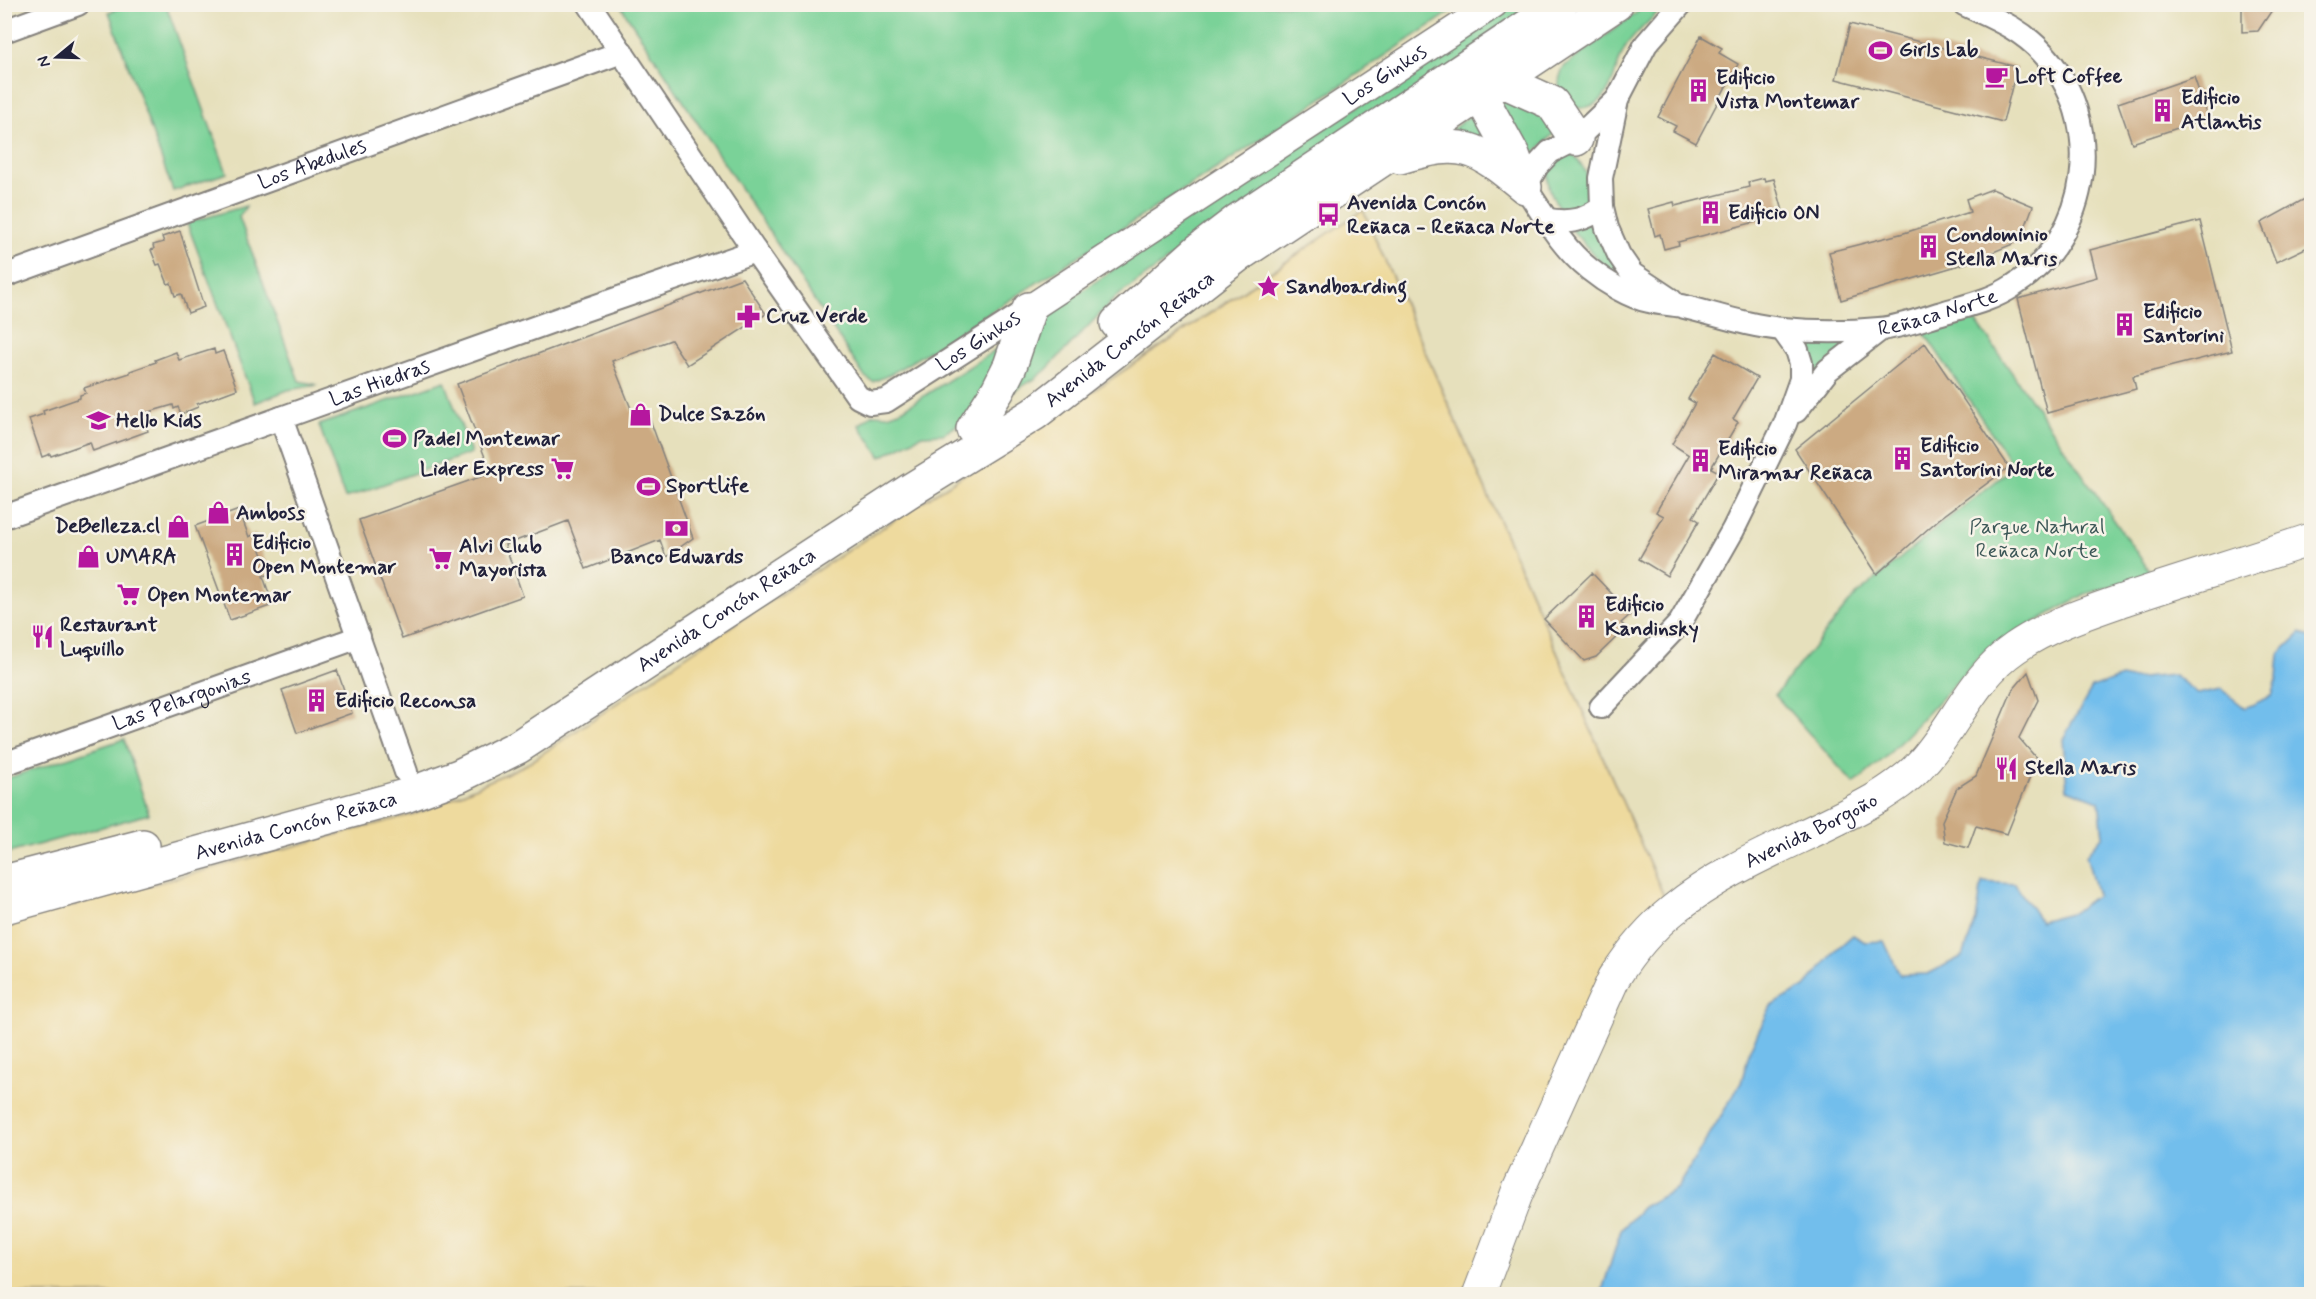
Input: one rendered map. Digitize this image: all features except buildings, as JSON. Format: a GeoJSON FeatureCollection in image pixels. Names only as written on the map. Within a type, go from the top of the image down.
{"type":"FeatureCollection","features":[{"type":"Feature","properties":{"kind":"main road"},"geometry":{"type":"LineString","coordinates":[[1369,151],[1473,62],[1561,4]]}},
{"type":"Feature","properties":{"kind":"main road"},"geometry":{"type":"LineString","coordinates":[[1369,151],[1490,88],[1616,4]]}},
{"type":"Feature","properties":{"kind":"main road"},"geometry":{"type":"LineString","coordinates":[[1564,38],[1552,67],[1552,103],[1576,139]]}},
{"type":"Feature","properties":{"kind":"main road"},"geometry":{"type":"LineString","coordinates":[[1473,62],[1490,88],[1525,187]]}},
{"type":"Feature","properties":{"kind":"main road"},"geometry":{"type":"LineString","coordinates":[[1490,88],[1552,103]]}},
{"type":"Feature","properties":{"kind":"main road"},"geometry":{"type":"LineString","coordinates":[[1369,151],[1451,147],[1474,151],[1487,157],[1525,187]]}},
{"type":"Feature","properties":{"kind":"main road","name":"Avenida Concón Reñaca"},"geometry":{"type":"LineString","coordinates":[[4,882],[309,801],[406,772],[472,747],[503,731],[553,701],[897,472],[973,429],[1036,387],[1078,355],[1237,221],[1369,151]]}},
{"type":"Feature","properties":{"kind":"main road","name":"Avenida Concón Reñaca"},"geometry":{"type":"LineString","coordinates":[[4,908],[405,796],[459,776],[518,747],[899,498],[1034,414],[1369,151]]}},
{"type":"Feature","properties":{"kind":"main road"},"geometry":{"type":"LineString","coordinates":[[973,429],[998,390],[1010,366],[1029,309]]}},
{"type":"Feature","properties":{"kind":"main road","name":"Avenida Borgoño"},"geometry":{"type":"LineString","coordinates":[[1479,1294],[1517,1193],[1614,978],[1633,949],[1672,910],[1720,878],[1771,850],[1836,820],[1900,783],[1936,746],[1968,696],[1987,673],[2014,649],[2046,631],[2109,605],[2312,539]]}},
{"type":"Feature","properties":{"kind":"street"},"geometry":{"type":"LineString","coordinates":[[4,32],[78,4]]}},
{"type":"Feature","properties":{"kind":"street","name":"Los Ginkos"},"geometry":{"type":"LineString","coordinates":[[589,4],[755,252],[858,397],[870,403],[886,401],[1494,4]]}},
{"type":"Feature","properties":{"kind":"street","name":"Reñaca Norte"},"geometry":{"type":"LineString","coordinates":[[1680,306],[1632,274],[1619,255],[1607,228],[1602,207],[1601,178],[1617,100],[1646,44],[1681,4]]}},
{"type":"Feature","properties":{"kind":"street","name":"Reñaca Norte"},"geometry":{"type":"LineString","coordinates":[[1617,100],[1576,139],[1550,152],[1537,166],[1525,187],[1570,251],[1589,270],[1624,292],[1647,301],[1680,306],[1782,329],[1881,329],[1978,303],[2014,286],[2030,274],[2056,245],[2074,210],[2080,190],[2083,171],[2082,135],[2076,110],[2065,83],[2042,52],[2028,39],[1996,18],[1965,4]]}},
{"type":"Feature","properties":{"kind":"street","name":"Los Abedules"},"geometry":{"type":"LineString","coordinates":[[4,276],[622,52]]}},
{"type":"Feature","properties":{"kind":"street"},"geometry":{"type":"LineString","coordinates":[[1576,139],[1601,178]]}},
{"type":"Feature","properties":{"kind":"street"},"geometry":{"type":"LineString","coordinates":[[1548,220],[1564,222],[1579,220],[1602,207]]}},
{"type":"Feature","properties":{"kind":"street","name":"Las Hiedras"},"geometry":{"type":"LineString","coordinates":[[4,517],[755,252]]}},
{"type":"Feature","properties":{"kind":"street"},"geometry":{"type":"LineString","coordinates":[[1601,707],[1680,623],[1733,530],[1785,424],[1801,379],[1801,363],[1797,350],[1782,329]]}},
{"type":"Feature","properties":{"kind":"street"},"geometry":{"type":"LineString","coordinates":[[1785,424],[1828,370],[1881,329]]}},
{"type":"Feature","properties":{"kind":"street"},"geometry":{"type":"LineString","coordinates":[[281,418],[406,772]]}},
{"type":"Feature","properties":{"kind":"street","name":"Las Pelargonias"},"geometry":{"type":"LineString","coordinates":[[4,764],[359,637]]}},
{"type":"Feature","properties":{"kind":"green space"},"geometry":{"type":"Polygon","coordinates":[[[126,5],[166,5],[227,173],[173,191],[109,12],[126,5]]]}},
{"type":"Feature","properties":{"kind":"green space"},"geometry":{"type":"Polygon","coordinates":[[[620,5],[1461,5],[1219,167],[942,343],[891,374],[873,382],[864,376],[620,5]]]}},
{"type":"Feature","properties":{"kind":"green space"},"geometry":{"type":"Polygon","coordinates":[[[1513,5],[1543,5],[1219,224],[1116,297],[1046,370],[1005,396],[1037,322],[1206,206],[1513,5]]]}},
{"type":"Feature","properties":{"kind":"green space"},"geometry":{"type":"Polygon","coordinates":[[[1647,5],[1665,5],[1627,45],[1606,94],[1600,101],[1583,108],[1567,104],[1562,98],[1559,83],[1565,66],[1647,5]]]}},
{"type":"Feature","properties":{"kind":"green space"},"geometry":{"type":"Polygon","coordinates":[[[1503,95],[1550,118],[1556,131],[1530,158],[1496,100],[1503,95]]]}},
{"type":"Feature","properties":{"kind":"green space"},"geometry":{"type":"Polygon","coordinates":[[[1475,111],[1510,161],[1442,138],[1475,111]]]}},
{"type":"Feature","properties":{"kind":"green space"},"geometry":{"type":"Polygon","coordinates":[[[1570,152],[1585,170],[1591,191],[1590,207],[1578,215],[1560,210],[1551,193],[1548,181],[1549,162],[1570,152]]]}},
{"type":"Feature","properties":{"kind":"green space"},"geometry":{"type":"Polygon","coordinates":[[[246,206],[239,217],[299,381],[318,385],[288,390],[255,403],[187,223],[246,206]]]}},
{"type":"Feature","properties":{"kind":"green space"},"geometry":{"type":"Polygon","coordinates":[[[1599,218],[1627,281],[1607,270],[1572,230],[1599,218]]]}},
{"type":"Feature","properties":{"kind":"green space","name":"Parque Natural Reñaca Norte"},"geometry":{"type":"Polygon","coordinates":[[[1974,318],[2153,576],[2085,594],[1986,650],[1886,757],[1854,784],[1775,695],[1852,599],[1941,524],[2014,467],[1923,331],[1974,318]]]}},
{"type":"Feature","properties":{"kind":"green space"},"geometry":{"type":"Polygon","coordinates":[[[1014,338],[979,412],[943,434],[922,435],[881,457],[859,425],[873,414],[888,415],[902,410],[1014,338]]]}},
{"type":"Feature","properties":{"kind":"green space"},"geometry":{"type":"Polygon","coordinates":[[[1850,342],[1811,379],[1813,359],[1805,344],[1850,342]]]}},
{"type":"Feature","properties":{"kind":"green space","name":"Padel Montemar"},"geometry":{"type":"Polygon","coordinates":[[[445,381],[471,453],[345,498],[319,425],[445,381]]]}},
{"type":"Feature","properties":{"kind":"green space"},"geometry":{"type":"Polygon","coordinates":[[[124,739],[149,814],[5,854],[5,779],[124,739]]]}},
{"type":"Feature","properties":{"kind":"sand"},"geometry":{"type":"Polygon","coordinates":[[[1363,210],[1666,901],[1485,1246],[1463,1294],[5,1294],[5,924],[421,812],[527,764],[698,648],[1160,347],[1363,210]]]}},
{"type":"Feature","properties":{"kind":"water"},"geometry":{"type":"Polygon","coordinates":[[[2301,633],[2312,639],[2311,1294],[1601,1294],[1621,1230],[1643,1207],[1677,1188],[1741,1083],[1750,1049],[1771,1006],[1805,987],[1837,949],[1853,935],[1865,942],[1884,941],[1900,975],[1928,974],[1963,956],[1976,920],[1982,882],[2015,884],[2040,921],[2074,912],[2097,895],[2086,855],[2103,835],[2099,801],[2067,789],[2063,739],[2092,688],[2121,677],[2131,679],[2174,675],[2198,694],[2221,689],[2245,708],[2272,696],[2277,679],[2279,654],[2301,633]]]}},
{"type":"Feature","properties":{"kind":"place","name":"Girls Lab"},"geometry":{"type":"Point","coordinates":[1881,50]}},
{"type":"Feature","properties":{"kind":"place","name":"Loft Coffee"},"geometry":{"type":"Point","coordinates":[1997,76]}},
{"type":"Feature","properties":{"kind":"place","name":"Edificio Vista Montemar"},"geometry":{"type":"Point","coordinates":[1698,90]}},
{"type":"Feature","properties":{"kind":"place","name":"Edificio Atlantis"},"geometry":{"type":"Point","coordinates":[2163,110]}},
{"type":"Feature","properties":{"kind":"place","name":"Edificio ON"},"geometry":{"type":"Point","coordinates":[1710,213]}},
{"type":"Feature","properties":{"kind":"place","name":"Avenida Concón Reñaca - Reñaca Norte"},"geometry":{"type":"Point","coordinates":[1329,215]}},
{"type":"Feature","properties":{"kind":"place","name":"Condominio Stella Maris"},"geometry":{"type":"Point","coordinates":[1928,247]}},
{"type":"Feature","properties":{"kind":"place","name":"Sandboarding"},"geometry":{"type":"Point","coordinates":[1268,287]}},
{"type":"Feature","properties":{"kind":"place","name":"Cruz Verde"},"geometry":{"type":"Point","coordinates":[748,316]}},
{"type":"Feature","properties":{"kind":"place","name":"Edificio Santorini"},"geometry":{"type":"Point","coordinates":[2125,324]}},
{"type":"Feature","properties":{"kind":"place","name":"Dulce Sazón"},"geometry":{"type":"Point","coordinates":[640,414]}},
{"type":"Feature","properties":{"kind":"place","name":"Hello Kids"},"geometry":{"type":"Point","coordinates":[98,421]}},
{"type":"Feature","properties":{"kind":"place","name":"Padel Montemar"},"geometry":{"type":"Point","coordinates":[395,439]}},
{"type":"Feature","properties":{"kind":"place","name":"Edificio Santorini Norte"},"geometry":{"type":"Point","coordinates":[1902,458]}},
{"type":"Feature","properties":{"kind":"place","name":"Edificio Miramar Reñaca"},"geometry":{"type":"Point","coordinates":[1700,461]}},
{"type":"Feature","properties":{"kind":"place","name":"Lider Express"},"geometry":{"type":"Point","coordinates":[562,469]}},
{"type":"Feature","properties":{"kind":"place","name":"Sportlife"},"geometry":{"type":"Point","coordinates":[648,486]}},
{"type":"Feature","properties":{"kind":"place","name":"Amboss"},"geometry":{"type":"Point","coordinates":[218,513]}},
{"type":"Feature","properties":{"kind":"place","name":"DeBelleza.cl"},"geometry":{"type":"Point","coordinates":[178,526]}},
{"type":"Feature","properties":{"kind":"place","name":"Banco Edwards"},"geometry":{"type":"Point","coordinates":[677,529]}},
{"type":"Feature","properties":{"kind":"place","name":"Edificio Open Montemar"},"geometry":{"type":"Point","coordinates":[234,555]}},
{"type":"Feature","properties":{"kind":"place","name":"UMARA"},"geometry":{"type":"Point","coordinates":[88,557]}},
{"type":"Feature","properties":{"kind":"place","name":"Alvi Club Mayorista"},"geometry":{"type":"Point","coordinates":[441,558]}},
{"type":"Feature","properties":{"kind":"place","name":"Open Montemar"},"geometry":{"type":"Point","coordinates":[129,595]}},
{"type":"Feature","properties":{"kind":"place","name":"Edificio Kandinsky"},"geometry":{"type":"Point","coordinates":[1587,617]}},
{"type":"Feature","properties":{"kind":"place","name":"Restaurant Luquillo"},"geometry":{"type":"Point","coordinates":[42,637]}},
{"type":"Feature","properties":{"kind":"place","name":"Edificio Reconsa"},"geometry":{"type":"Point","coordinates":[317,701]}},
{"type":"Feature","properties":{"kind":"place","name":"Stella Maris"},"geometry":{"type":"Point","coordinates":[2007,768]}}]}
